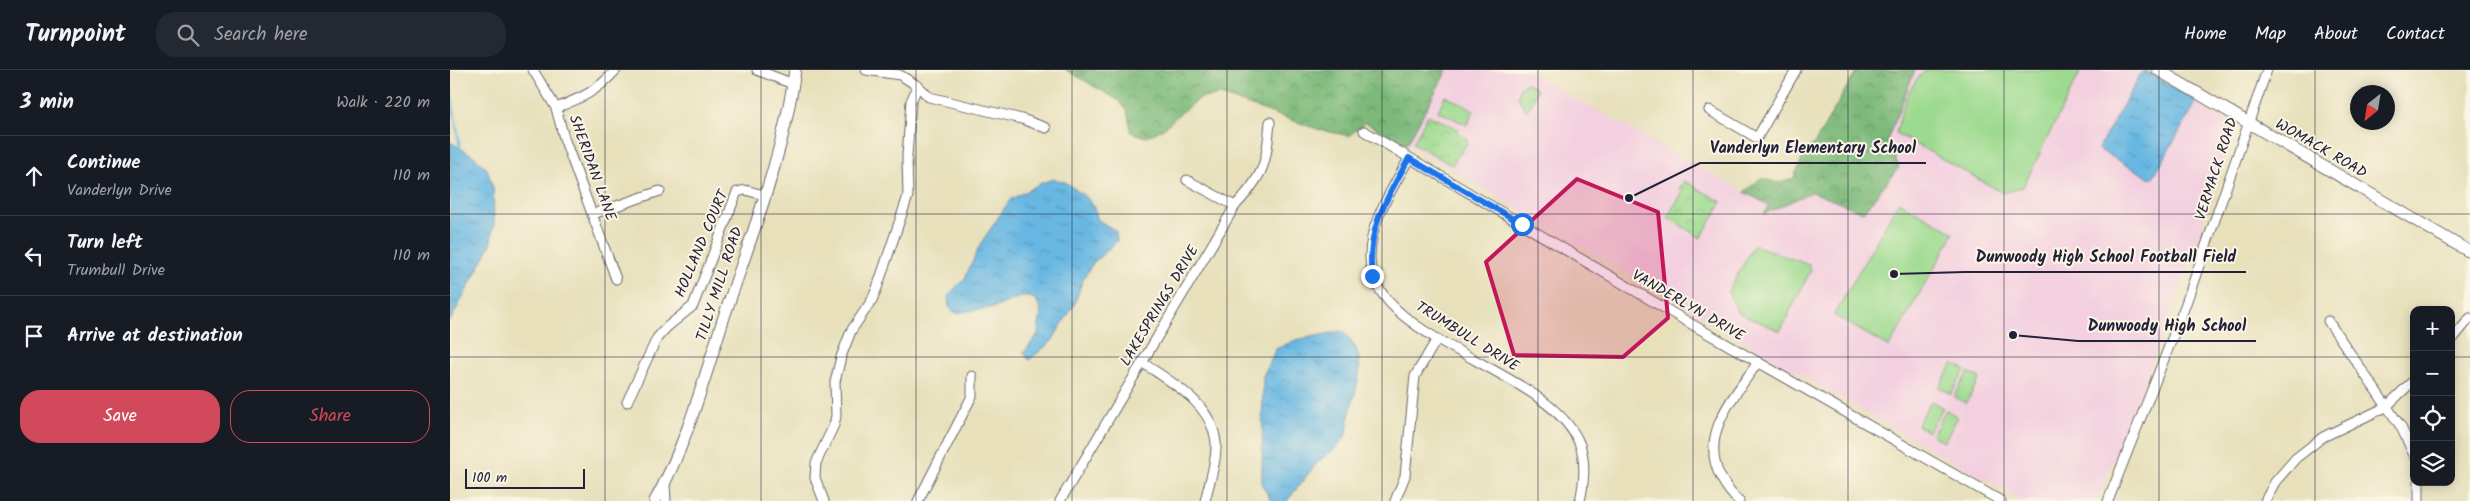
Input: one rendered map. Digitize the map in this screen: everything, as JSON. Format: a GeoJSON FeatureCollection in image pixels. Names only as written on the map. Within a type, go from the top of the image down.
{"type":"FeatureCollection","features":[{"type":"Feature","properties":{"kind":"street","name":"SHERIDAN LANE"},"geometry":{"type":"LineString","coordinates":[[533,70],[556,108],[564,138],[616,279]]}},
{"type":"Feature","properties":{"kind":"street"},"geometry":{"type":"LineString","coordinates":[[556,108],[604,85],[616,70]]}},
{"type":"Feature","properties":{"kind":"street"},"geometry":{"type":"LineString","coordinates":[[757,70],[793,84]]}},
{"type":"Feature","properties":{"kind":"street","name":"TILLY MILL ROAD"},"geometry":{"type":"LineString","coordinates":[[656,501],[665,484],[691,418],[784,134],[795,70]]}},
{"type":"Feature","properties":{"kind":"street"},"geometry":{"type":"LineString","coordinates":[[866,70],[900,75],[918,86],[929,97],[1022,118],[1046,128]]}},
{"type":"Feature","properties":{"kind":"street"},"geometry":{"type":"LineString","coordinates":[[1709,110],[1757,138],[1796,70]]}},
{"type":"Feature","properties":{"kind":"street","name":"WOMACK ROAD"},"geometry":{"type":"LineString","coordinates":[[2158,70],[2470,252]]}},
{"type":"Feature","properties":{"kind":"street","name":"VERMACK ROAD"},"geometry":{"type":"LineString","coordinates":[[2108,501],[2185,306],[2267,70]]}},
{"type":"Feature","properties":{"kind":"street"},"geometry":{"type":"LineString","coordinates":[[824,501],[815,478],[816,463],[834,425],[836,416],[835,382],[841,358],[851,331],[877,288],[908,196],[907,157],[911,101],[918,86]]}},
{"type":"Feature","properties":{"kind":"street","name":"LAKESPRINGS DRIVE"},"geometry":{"type":"LineString","coordinates":[[1060,501],[1235,206],[1262,174],[1268,150],[1270,122]]}},
{"type":"Feature","properties":{"kind":"street","name":"VANDERLYN DRIVE"},"geometry":{"type":"LineString","coordinates":[[1364,131],[1758,362],[2001,501]]}},
{"type":"Feature","properties":{"kind":"street","name":"TRUMBULL DRIVE"},"geometry":{"type":"LineString","coordinates":[[1409,158],[1378,218],[1370,257],[1372,276],[1380,292],[1391,306],[1437,339],[1537,396],[1570,426],[1580,446],[1583,464],[1584,482],[1580,501]]}},
{"type":"Feature","properties":{"kind":"street"},"geometry":{"type":"LineString","coordinates":[[1187,180],[1235,206]]}},
{"type":"Feature","properties":{"kind":"street","name":"HOLLAND COURT"},"geometry":{"type":"LineString","coordinates":[[628,402],[657,338],[667,326],[693,306],[737,192],[745,190],[764,195]]}},
{"type":"Feature","properties":{"kind":"street"},"geometry":{"type":"LineString","coordinates":[[593,214],[660,191]]}},
{"type":"Feature","properties":{"kind":"street"},"geometry":{"type":"LineString","coordinates":[[2455,336],[2470,318]]}},
{"type":"Feature","properties":{"kind":"street"},"geometry":{"type":"LineString","coordinates":[[2328,321],[2401,427],[2410,446]]}},
{"type":"Feature","properties":{"kind":"street"},"geometry":{"type":"LineString","coordinates":[[1395,501],[1405,476],[1415,376],[1437,339]]}},
{"type":"Feature","properties":{"kind":"street"},"geometry":{"type":"LineString","coordinates":[[1739,501],[1724,483],[1716,468],[1713,451],[1715,430],[1723,414],[1758,362]]}},
{"type":"Feature","properties":{"kind":"street"},"geometry":{"type":"LineString","coordinates":[[1142,363],[1181,389],[1198,404],[1212,425],[1216,444],[1205,501]]}},
{"type":"Feature","properties":{"kind":"street"},"geometry":{"type":"LineString","coordinates":[[918,501],[972,396],[972,376]]}},
{"type":"Feature","properties":{"kind":"street"},"geometry":{"type":"LineString","coordinates":[[2265,501],[2275,482],[2296,458],[2323,437],[2386,407],[2410,384]]}},
{"type":"Feature","properties":{"kind":"street"},"geometry":{"type":"LineString","coordinates":[[665,484],[666,501]]}},
{"type":"Feature","properties":{"kind":"street"},"geometry":{"type":"LineString","coordinates":[[2418,501],[2419,486]]}},
{"type":"Feature","properties":{"kind":"highlighted area"},"geometry":{"type":"Polygon","coordinates":[[[1577,179],[1658,212],[1668,318],[1623,357],[1514,355],[1486,262],[1577,179]]]}},
{"type":"Feature","properties":{"kind":"shaded area"},"geometry":{"type":"Polygon","coordinates":[[[1447,70],[1524,70],[1769,205],[1764,213],[1812,192],[1862,212],[1887,140],[1915,70],[2142,70],[2232,124],[2235,128],[2180,291],[2097,501],[2023,501],[1819,386],[1407,144],[1447,70]]]}},
{"type":"Feature","properties":{"kind":"green space"},"geometry":{"type":"Polygon","coordinates":[[[1066,70],[1447,70],[1407,144],[1365,122],[1349,136],[1317,129],[1221,95],[1201,98],[1163,129],[1146,137],[1131,132],[1127,110],[1118,100],[1066,70]]]}},
{"type":"Feature","properties":{"kind":"green space"},"geometry":{"type":"Polygon","coordinates":[[[1857,70],[1915,70],[1887,140],[1899,167],[1863,212],[1812,192],[1764,214],[1769,205],[1744,192],[1761,178],[1778,183],[1793,179],[1805,153],[1816,141],[1857,70]]]}},
{"type":"Feature","properties":{"kind":"green space"},"geometry":{"type":"Polygon","coordinates":[[[1926,70],[2081,70],[2023,187],[2003,193],[1896,133],[1903,107],[1910,91],[1914,83],[1926,70]]]}},
{"type":"Feature","properties":{"kind":"green space"},"geometry":{"type":"Polygon","coordinates":[[[1527,83],[1537,89],[1531,105],[1526,111],[1518,97],[1520,87],[1527,83]]]}},
{"type":"Feature","properties":{"kind":"green space"},"geometry":{"type":"Polygon","coordinates":[[[1445,96],[1474,110],[1467,125],[1438,111],[1445,96]]]}},
{"type":"Feature","properties":{"kind":"green space"},"geometry":{"type":"Polygon","coordinates":[[[1428,115],[1456,128],[1467,139],[1467,143],[1452,165],[1413,143],[1428,115]]]}},
{"type":"Feature","properties":{"kind":"green space"},"geometry":{"type":"Polygon","coordinates":[[[1684,181],[1722,202],[1701,238],[1667,217],[1683,192],[1679,189],[1684,181]]]}},
{"type":"Feature","properties":{"kind":"green space"},"geometry":{"type":"Polygon","coordinates":[[[1899,202],[1954,233],[1889,347],[1834,315],[1899,202]]]}},
{"type":"Feature","properties":{"kind":"green space"},"geometry":{"type":"Polygon","coordinates":[[[1754,245],[1809,265],[1811,270],[1780,331],[1739,313],[1728,292],[1754,245]]]}},
{"type":"Feature","properties":{"kind":"green space"},"geometry":{"type":"Polygon","coordinates":[[[1953,363],[1965,370],[1951,394],[1939,387],[1953,363]]]}},
{"type":"Feature","properties":{"kind":"green space"},"geometry":{"type":"Polygon","coordinates":[[[1968,372],[1980,378],[1966,403],[1954,397],[1968,372]]]}},
{"type":"Feature","properties":{"kind":"green space"},"geometry":{"type":"Polygon","coordinates":[[[1931,401],[1943,408],[1928,432],[1917,425],[1931,401]]]}},
{"type":"Feature","properties":{"kind":"green space"},"geometry":{"type":"Polygon","coordinates":[[[1946,410],[1958,417],[1944,442],[1932,435],[1946,410]]]}},
{"type":"Feature","properties":{"kind":"water"},"geometry":{"type":"Polygon","coordinates":[[[2143,70],[2197,101],[2152,179],[2098,149],[2143,70]]]}},
{"type":"Feature","properties":{"kind":"water"},"geometry":{"type":"Polygon","coordinates":[[[450,142],[475,157],[487,169],[493,188],[494,224],[490,246],[450,321],[450,142]]]}},
{"type":"Feature","properties":{"kind":"water"},"geometry":{"type":"Polygon","coordinates":[[[1054,179],[1065,182],[1086,197],[1093,205],[1098,220],[1116,231],[1117,241],[1093,263],[1083,279],[1075,303],[1052,341],[1029,360],[1024,353],[1038,334],[1041,311],[1036,300],[1030,297],[1019,297],[996,307],[955,313],[949,307],[948,296],[965,278],[981,243],[1010,200],[1041,183],[1054,179]]]}},
{"type":"Feature","properties":{"kind":"water"},"geometry":{"type":"Polygon","coordinates":[[[1341,331],[1351,339],[1359,359],[1358,382],[1345,436],[1338,446],[1316,464],[1287,501],[1271,501],[1262,485],[1263,376],[1276,349],[1296,340],[1341,331]]]}},
{"type":"Feature","properties":{"kind":"waterway"},"geometry":{"type":"LineString","coordinates":[[450,86],[460,148]]}},
{"type":"Feature","properties":{"kind":"place","name":"Vanderlyn Elementary School"},"geometry":{"type":"Point","coordinates":[1629,198]}},
{"type":"Feature","properties":{"kind":"place","name":"Dunwoody High School Football Field"},"geometry":{"type":"Point","coordinates":[1894,274]}},
{"type":"Feature","properties":{"kind":"place","name":"Dunwoody High School"},"geometry":{"type":"Point","coordinates":[2013,335]}},
{"type":"Feature","properties":{"kind":"route"},"geometry":{"type":"LineString","coordinates":[[1372,276],[1370,257],[1372,238],[1378,218],[1409,158],[1522,224]]}}]}
